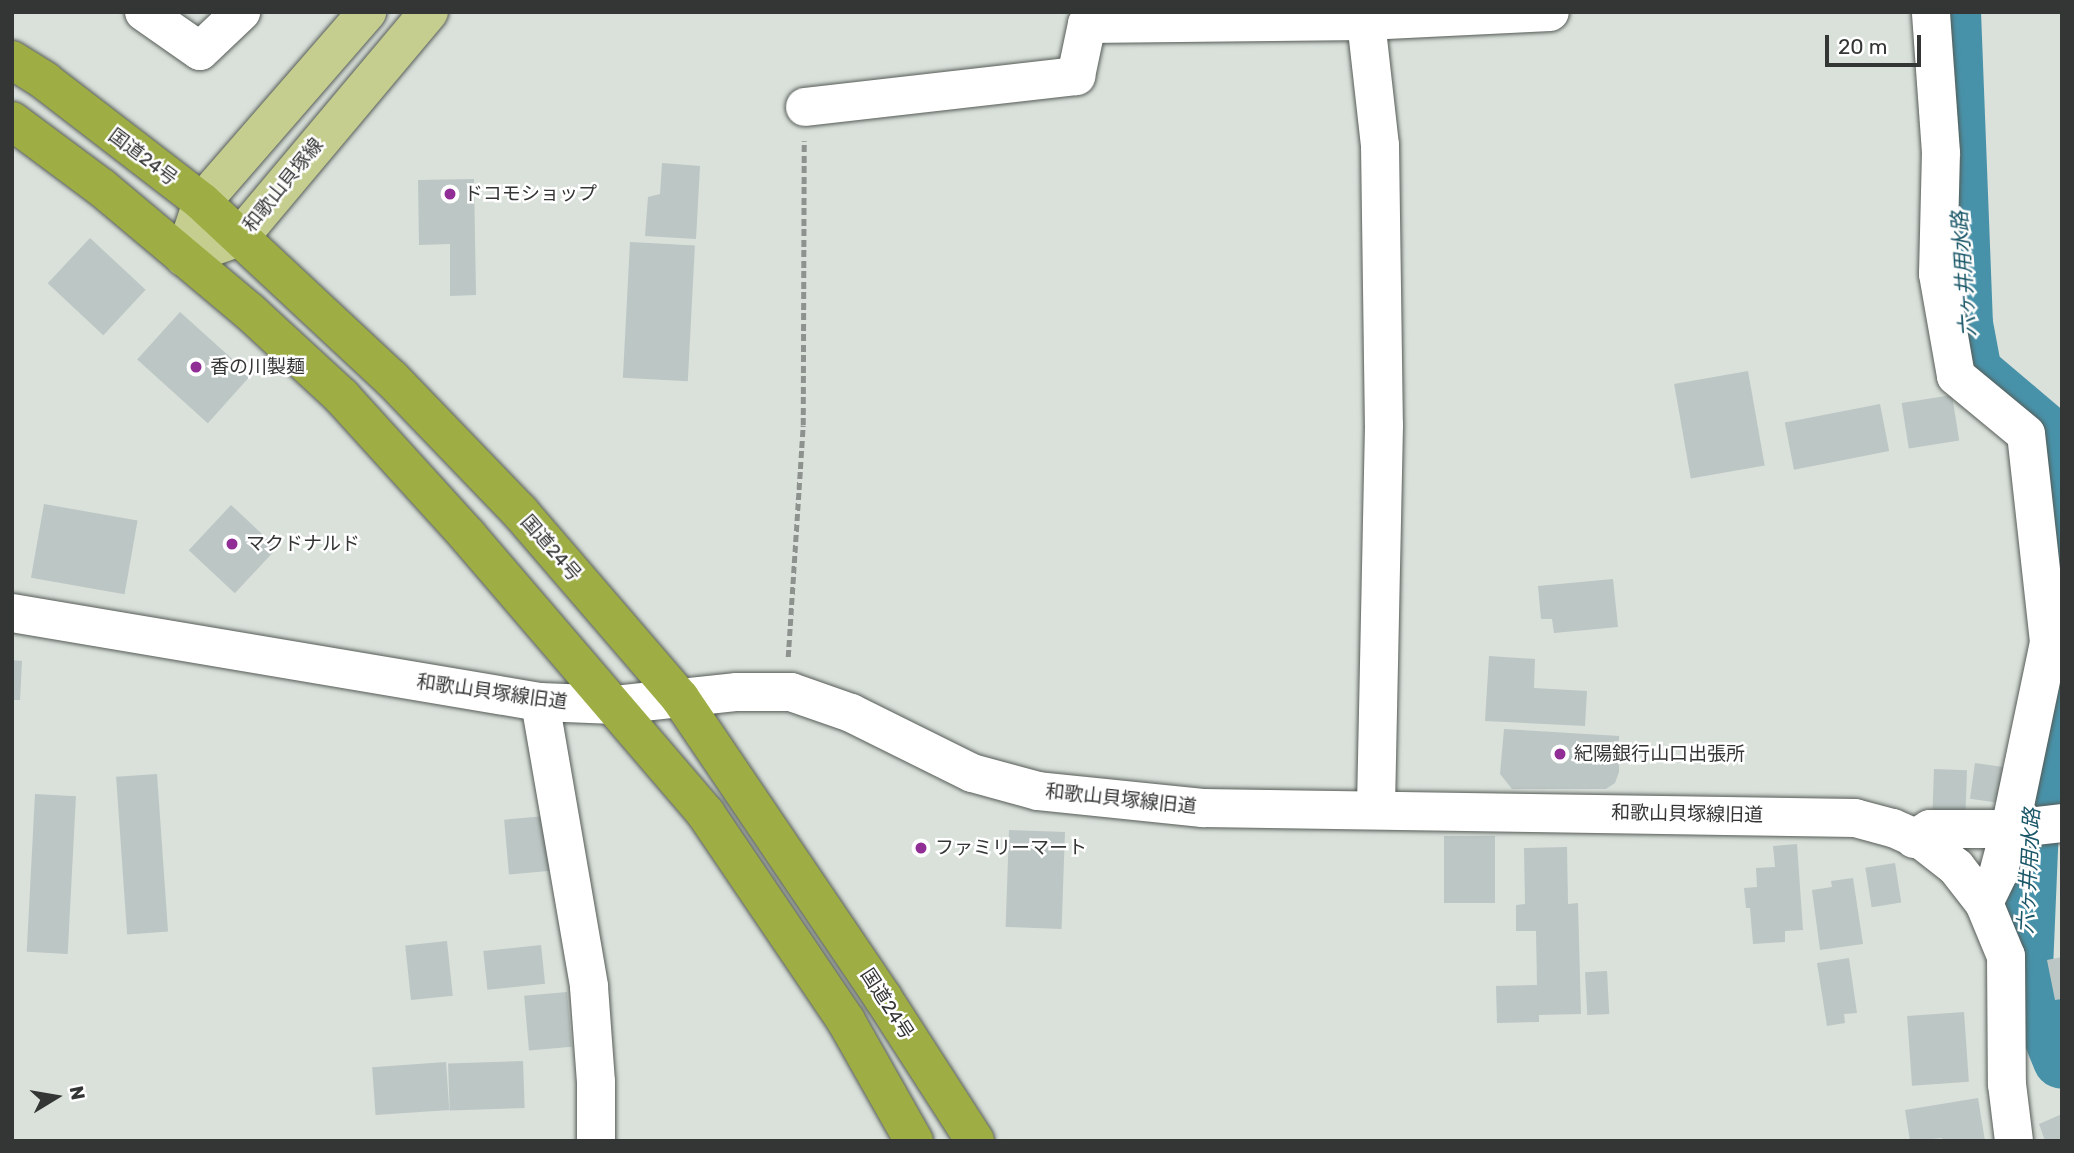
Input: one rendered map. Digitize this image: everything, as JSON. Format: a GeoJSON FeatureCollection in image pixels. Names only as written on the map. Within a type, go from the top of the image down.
{"type":"FeatureCollection","features":[{"type":"Feature","properties":{"kind":"highway","name":"国道24号"},"geometry":{"type":"LineString","coordinates":[[12,60],[45,81],[202,202],[392,379],[520,512],[680,698],[883,998],[975,1141]]}},
{"type":"Feature","properties":{"kind":"highway"},"geometry":{"type":"LineString","coordinates":[[12,121],[101,187],[342,397],[615,705],[713,826],[846,1021],[914,1141]]}},
{"type":"Feature","properties":{"kind":"main road"},"geometry":{"type":"LineString","coordinates":[[184,257],[202,202],[367,12]]}},
{"type":"Feature","properties":{"kind":"main road","name":"和歌山貝塚線"},"geometry":{"type":"LineString","coordinates":[[184,257],[240,237],[429,12]]}},
{"type":"Feature","properties":{"kind":"street"},"geometry":{"type":"LineString","coordinates":[[144,12],[200,51],[241,12]]}},
{"type":"Feature","properties":{"kind":"street"},"geometry":{"type":"LineString","coordinates":[[804,107],[1076,76],[1087,24],[1550,12]]}},
{"type":"Feature","properties":{"kind":"street"},"geometry":{"type":"LineString","coordinates":[[1931,12],[1941,153],[1938,274],[1956,376],[2026,434],[2049,642],[2010,830],[1998,873],[1984,903]]}},
{"type":"Feature","properties":{"kind":"street"},"geometry":{"type":"LineString","coordinates":[[1365,16],[1380,145],[1384,425],[1376,809]]}},
{"type":"Feature","properties":{"kind":"street","name":"和歌山貝塚線旧道"},"geometry":{"type":"LineString","coordinates":[[12,614],[540,702],[615,705],[737,692],[791,692],[851,713],[972,773],[1038,791],[1203,808],[1856,818],[1893,828],[1924,842],[1956,867],[1984,903],[2006,956],[2007,1084],[2014,1141]]}},
{"type":"Feature","properties":{"kind":"street"},"geometry":{"type":"LineString","coordinates":[[540,702],[589,987],[596,1082],[596,1141]]}},
{"type":"Feature","properties":{"kind":"street"},"geometry":{"type":"LineString","coordinates":[[1914,839],[1930,829],[2010,830],[2062,823]]}},
{"type":"Feature","properties":{"kind":"path"},"geometry":{"type":"LineString","coordinates":[[791,692],[787,654],[803,425],[804,107]]}},
{"type":"Feature","properties":{"kind":"building"},"geometry":{"type":"Polygon","coordinates":[[[662,163],[700,166],[696,239],[645,236],[648,197],[660,194],[662,163]]]}},
{"type":"Feature","properties":{"kind":"building"},"geometry":{"type":"Polygon","coordinates":[[[474,179],[476,295],[450,296],[450,244],[419,245],[418,180],[474,179]]]}},
{"type":"Feature","properties":{"kind":"building"},"geometry":{"type":"Polygon","coordinates":[[[90,238],[146,290],[103,335],[48,283],[90,238]]]}},
{"type":"Feature","properties":{"kind":"building"},"geometry":{"type":"Polygon","coordinates":[[[630,242],[695,245],[688,381],[623,378],[630,242]]]}},
{"type":"Feature","properties":{"kind":"building"},"geometry":{"type":"Polygon","coordinates":[[[180,312],[251,376],[208,423],[137,360],[180,312]]]}},
{"type":"Feature","properties":{"kind":"building"},"geometry":{"type":"Polygon","coordinates":[[[1748,371],[1765,466],[1691,479],[1674,384],[1748,371]]]}},
{"type":"Feature","properties":{"kind":"building"},"geometry":{"type":"Polygon","coordinates":[[[1952,395],[1959,440],[1909,448],[1902,403],[1952,395]]]}},
{"type":"Feature","properties":{"kind":"building"},"geometry":{"type":"Polygon","coordinates":[[[1880,404],[1889,451],[1794,470],[1785,423],[1880,404]]]}},
{"type":"Feature","properties":{"kind":"building"},"geometry":{"type":"Polygon","coordinates":[[[44,504],[138,520],[125,594],[31,578],[44,504]]]}},
{"type":"Feature","properties":{"kind":"building"},"geometry":{"type":"Polygon","coordinates":[[[231,505],[277,548],[235,593],[189,550],[231,505]]]}},
{"type":"Feature","properties":{"kind":"building"},"geometry":{"type":"Polygon","coordinates":[[[1613,579],[1618,627],[1554,633],[1552,619],[1541,619],[1538,586],[1613,579]]]}},
{"type":"Feature","properties":{"kind":"building"},"geometry":{"type":"Polygon","coordinates":[[[1489,656],[1535,659],[1534,688],[1587,691],[1585,726],[1485,721],[1489,656]]]}},
{"type":"Feature","properties":{"kind":"building"},"geometry":{"type":"Polygon","coordinates":[[[12,660],[22,661],[20,700],[12,700],[12,660]]]}},
{"type":"Feature","properties":{"kind":"building","name":"紀陽銀行山口出張所"},"geometry":{"type":"Polygon","coordinates":[[[1504,729],[1619,736],[1619,772],[1615,783],[1606,789],[1512,789],[1500,774],[1504,729]]]}},
{"type":"Feature","properties":{"kind":"building"},"geometry":{"type":"Polygon","coordinates":[[[1975,763],[2009,768],[2004,803],[1970,799],[1975,763]]]}},
{"type":"Feature","properties":{"kind":"building"},"geometry":{"type":"Polygon","coordinates":[[[1934,769],[1967,770],[1965,813],[1932,812],[1934,769]]]}},
{"type":"Feature","properties":{"kind":"building"},"geometry":{"type":"Polygon","coordinates":[[[157,774],[168,932],[127,934],[116,777],[157,774]]]}},
{"type":"Feature","properties":{"kind":"building"},"geometry":{"type":"Polygon","coordinates":[[[35,794],[76,796],[68,954],[27,952],[35,794]]]}},
{"type":"Feature","properties":{"kind":"building"},"geometry":{"type":"Polygon","coordinates":[[[546,816],[551,871],[509,874],[504,820],[546,816]]]}},
{"type":"Feature","properties":{"kind":"building"},"geometry":{"type":"Polygon","coordinates":[[[1009,830],[1065,832],[1062,929],[1006,927],[1009,830]]]}},
{"type":"Feature","properties":{"kind":"building"},"geometry":{"type":"Polygon","coordinates":[[[1444,836],[1495,836],[1495,903],[1444,903],[1444,836]]]}},
{"type":"Feature","properties":{"kind":"building"},"geometry":{"type":"Polygon","coordinates":[[[1797,844],[1803,930],[1785,931],[1785,942],[1753,944],[1750,908],[1746,908],[1744,888],[1757,887],[1756,868],[1775,867],[1773,846],[1797,844]]]}},
{"type":"Feature","properties":{"kind":"building"},"geometry":{"type":"Polygon","coordinates":[[[1567,847],[1568,904],[1578,903],[1581,1014],[1539,1015],[1539,1022],[1497,1023],[1496,986],[1537,985],[1536,931],[1516,931],[1516,905],[1525,904],[1524,848],[1567,847]]]}},
{"type":"Feature","properties":{"kind":"building"},"geometry":{"type":"Polygon","coordinates":[[[1895,863],[1901,903],[1872,907],[1865,868],[1895,863]]]}},
{"type":"Feature","properties":{"kind":"building"},"geometry":{"type":"Polygon","coordinates":[[[1853,878],[1863,944],[1820,950],[1812,890],[1832,887],[1831,881],[1853,878]]]}},
{"type":"Feature","properties":{"kind":"building"},"geometry":{"type":"Polygon","coordinates":[[[447,941],[453,996],[411,1000],[405,945],[447,941]]]}},
{"type":"Feature","properties":{"kind":"building"},"geometry":{"type":"Polygon","coordinates":[[[541,945],[545,984],[487,990],[483,951],[541,945]]]}},
{"type":"Feature","properties":{"kind":"building"},"geometry":{"type":"Polygon","coordinates":[[[2062,957],[2062,999],[2055,1000],[2047,960],[2062,957]]]}},
{"type":"Feature","properties":{"kind":"building"},"geometry":{"type":"Polygon","coordinates":[[[1849,958],[1857,1013],[1844,1014],[1845,1023],[1827,1026],[1817,963],[1849,958]]]}},
{"type":"Feature","properties":{"kind":"building"},"geometry":{"type":"Polygon","coordinates":[[[1607,971],[1609,1014],[1587,1015],[1585,972],[1607,971]]]}},
{"type":"Feature","properties":{"kind":"building"},"geometry":{"type":"Polygon","coordinates":[[[567,992],[572,1047],[529,1051],[524,996],[567,992]]]}},
{"type":"Feature","properties":{"kind":"building"},"geometry":{"type":"Polygon","coordinates":[[[1964,1012],[1969,1082],[1912,1086],[1907,1016],[1964,1012]]]}},
{"type":"Feature","properties":{"kind":"building"},"geometry":{"type":"Polygon","coordinates":[[[523,1061],[525,1108],[450,1111],[448,1064],[523,1061]]]}},
{"type":"Feature","properties":{"kind":"building"},"geometry":{"type":"Polygon","coordinates":[[[446,1062],[449,1110],[376,1115],[372,1067],[446,1062]]]}},
{"type":"Feature","properties":{"kind":"building"},"geometry":{"type":"Polygon","coordinates":[[[1978,1098],[1985,1141],[1943,1141],[1942,1138],[1910,1141],[1905,1110],[1978,1098]]]}},
{"type":"Feature","properties":{"kind":"building"},"geometry":{"type":"Polygon","coordinates":[[[2062,1114],[2062,1141],[2045,1141],[2039,1124],[2062,1114]]]}},
{"type":"Feature","properties":{"kind":"waterway","name":"六ヶ井用水路"},"geometry":{"type":"LineString","coordinates":[[1952,12],[1964,324],[1973,372],[2052,439],[2062,540]]}},
{"type":"Feature","properties":{"kind":"waterway","name":"六ヶ井用水路"},"geometry":{"type":"LineString","coordinates":[[2062,679],[2031,802],[2024,966],[2062,1060]]}},
{"type":"Feature","properties":{"kind":"place","name":"ドコモショップ"},"geometry":{"type":"Point","coordinates":[450,194]}},
{"type":"Feature","properties":{"kind":"place","name":"香の川製麺"},"geometry":{"type":"Point","coordinates":[196,367]}},
{"type":"Feature","properties":{"kind":"place","name":"マクドナルド"},"geometry":{"type":"Point","coordinates":[232,544]}},
{"type":"Feature","properties":{"kind":"place","name":"紀陽銀行山口出張所"},"geometry":{"type":"Point","coordinates":[1560,754]}},
{"type":"Feature","properties":{"kind":"place","name":"ファミリーマート"},"geometry":{"type":"Point","coordinates":[921,848]}}]}
